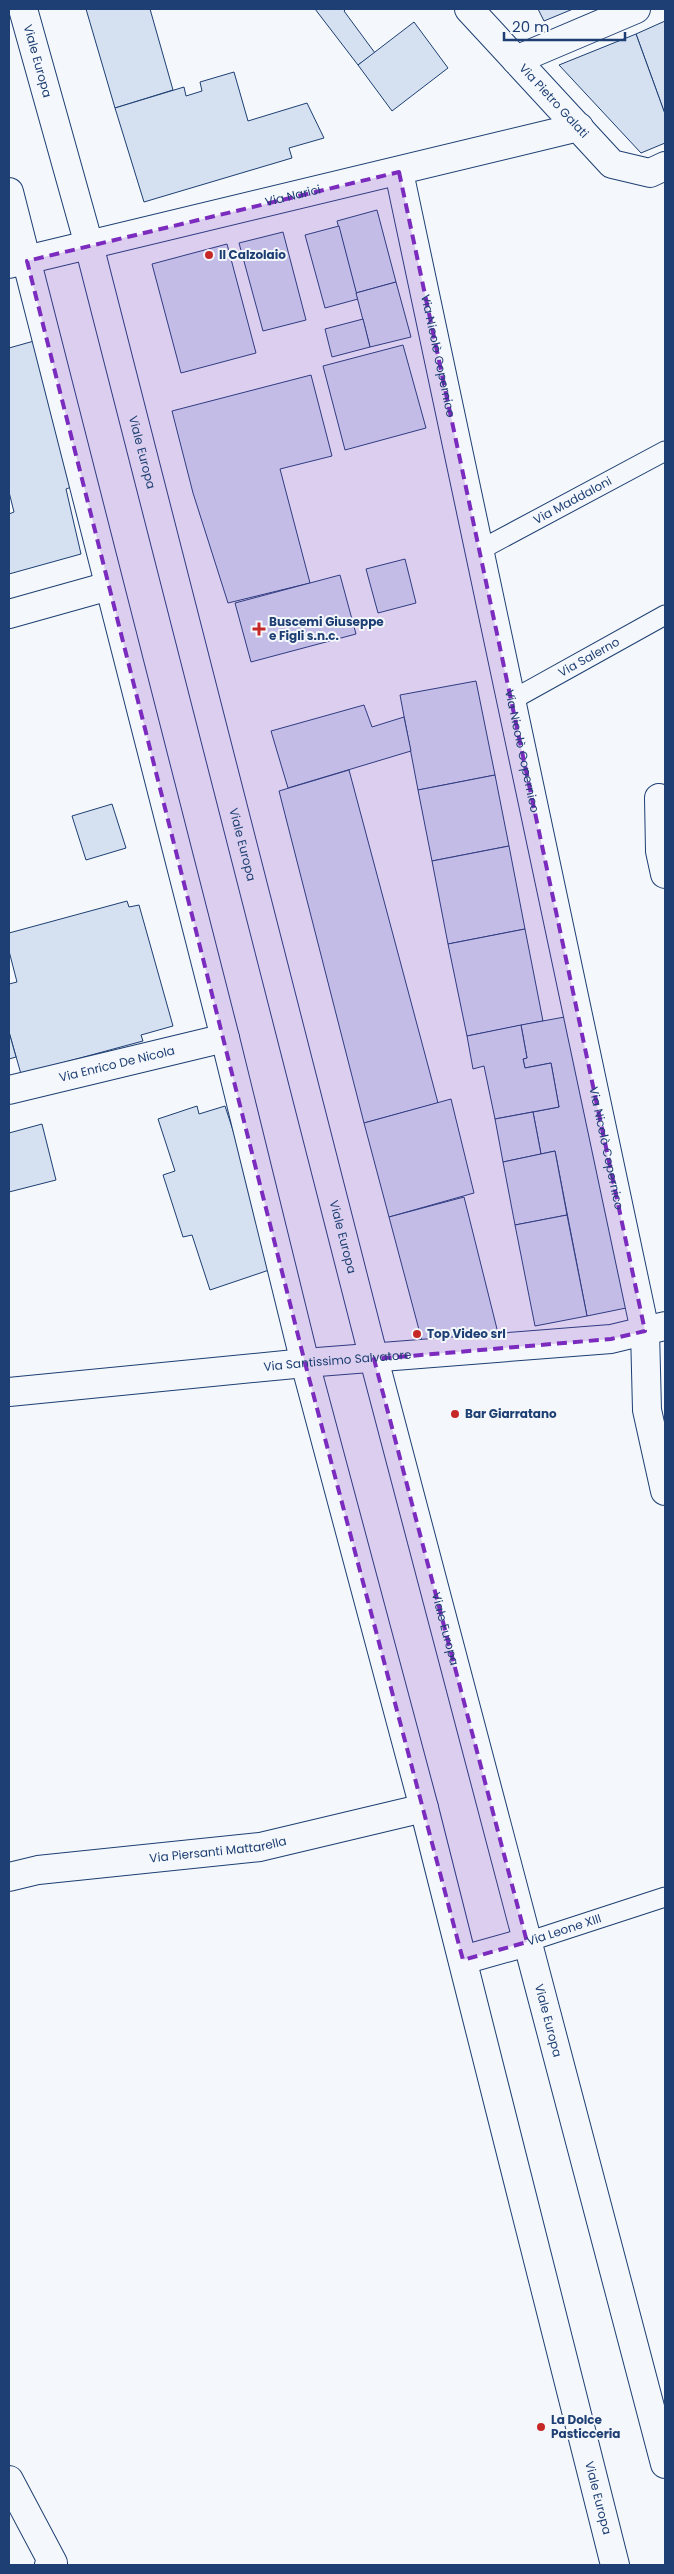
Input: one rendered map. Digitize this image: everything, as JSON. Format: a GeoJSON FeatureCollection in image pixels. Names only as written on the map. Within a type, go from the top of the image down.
{"type":"FeatureCollection","features":[{"type":"Feature","properties":{"kind":"street","name":"Viale Europa"},"geometry":{"type":"LineString","coordinates":[[24,9],[89,245],[374,1360],[665,2464]]}},
{"type":"Feature","properties":{"kind":"street","name":"Via Pietro Galati"},"geometry":{"type":"LineString","coordinates":[[469,9],[612,164],[657,170]]}},
{"type":"Feature","properties":{"kind":"street"},"geometry":{"type":"LineString","coordinates":[[516,60],[636,9]]}},
{"type":"Feature","properties":{"kind":"street","name":"Via Narici"},"geometry":{"type":"LineString","coordinates":[[18,262],[399,172],[579,127]]}},
{"type":"Feature","properties":{"kind":"street","name":"Via Nicolò Copernico"},"geometry":{"type":"LineString","coordinates":[[399,172],[512,700],[655,1329],[647,1410],[665,1491]]}},
{"type":"Feature","properties":{"kind":"street","name":"Viale Europa"},"geometry":{"type":"LineString","coordinates":[[9,192],[18,262],[110,586],[225,1038],[305,1363],[424,1808],[615,2565]]}},
{"type":"Feature","properties":{"kind":"street"},"geometry":{"type":"LineString","coordinates":[[9,614],[110,586]]}},
{"type":"Feature","properties":{"kind":"street"},"geometry":{"type":"LineString","coordinates":[[662,796],[660,851],[665,874]]}},
{"type":"Feature","properties":{"kind":"street","name":"Via Enrico De Nicola"},"geometry":{"type":"LineString","coordinates":[[9,1090],[225,1038]]}},
{"type":"Feature","properties":{"kind":"street","name":"Via Santissimo Salvatore"},"geometry":{"type":"LineString","coordinates":[[9,1392],[305,1363],[374,1360],[610,1339],[655,1329]]}},
{"type":"Feature","properties":{"kind":"street","name":"Via Piersanti Mattarella"},"geometry":{"type":"LineString","coordinates":[[9,1877],[38,1870],[260,1847],[424,1808]]}},
{"type":"Feature","properties":{"kind":"street","name":"Via Leone XIII"},"geometry":{"type":"LineString","coordinates":[[463,1960],[527,1942]]}},
{"type":"Feature","properties":{"kind":"street"},"geometry":{"type":"LineString","coordinates":[[9,2480],[51,2564]]}},
{"type":"Feature","properties":{"kind":"lane","name":"Via Maddaloni"},"geometry":{"type":"LineString","coordinates":[[480,550],[665,451]]}},
{"type":"Feature","properties":{"kind":"lane","name":"Via Salerno"},"geometry":{"type":"LineString","coordinates":[[512,700],[665,614]]}},
{"type":"Feature","properties":{"kind":"lane","name":"Via Leone XIII"},"geometry":{"type":"LineString","coordinates":[[527,1942],[665,1898]]}},
{"type":"Feature","properties":{"kind":"highlighted area"},"geometry":{"type":"Polygon","coordinates":[[[399,172],[645,1331],[611,1339],[374,1359],[527,1942],[463,1960],[305,1363],[27,261],[399,172]]]}},
{"type":"Feature","properties":{"kind":"building"},"geometry":{"type":"Polygon","coordinates":[[[86,9],[150,9],[173,90],[115,108],[86,9]]]}},
{"type":"Feature","properties":{"kind":"building"},"geometry":{"type":"Polygon","coordinates":[[[315,9],[346,9],[344,11],[375,53],[358,65],[315,9]]]}},
{"type":"Feature","properties":{"kind":"building"},"geometry":{"type":"Polygon","coordinates":[[[538,9],[573,9],[544,21],[538,9]]]}},
{"type":"Feature","properties":{"kind":"building"},"geometry":{"type":"Polygon","coordinates":[[[665,21],[665,114],[636,34],[665,21]]]}},
{"type":"Feature","properties":{"kind":"building"},"geometry":{"type":"Polygon","coordinates":[[[414,22],[448,68],[392,111],[358,65],[414,22]]]}},
{"type":"Feature","properties":{"kind":"building"},"geometry":{"type":"Polygon","coordinates":[[[636,34],[665,114],[665,143],[641,153],[559,65],[636,34]]]}},
{"type":"Feature","properties":{"kind":"building"},"geometry":{"type":"Polygon","coordinates":[[[234,72],[248,121],[307,103],[324,138],[289,148],[292,158],[144,202],[115,108],[184,87],[186,96],[202,91],[200,82],[234,72]]]}},
{"type":"Feature","properties":{"kind":"building"},"geometry":{"type":"Polygon","coordinates":[[[377,210],[396,282],[356,293],[337,221],[377,210]]]}},
{"type":"Feature","properties":{"kind":"building"},"geometry":{"type":"Polygon","coordinates":[[[339,226],[358,299],[325,308],[305,235],[339,226]]]}},
{"type":"Feature","properties":{"kind":"building"},"geometry":{"type":"Polygon","coordinates":[[[283,232],[306,320],[263,331],[239,243],[283,232]]]}},
{"type":"Feature","properties":{"kind":"building"},"geometry":{"type":"Polygon","coordinates":[[[227,244],[256,353],[181,373],[152,264],[227,244]]]}},
{"type":"Feature","properties":{"kind":"building"},"geometry":{"type":"Polygon","coordinates":[[[396,282],[411,337],[370,347],[356,293],[396,282]]]}},
{"type":"Feature","properties":{"kind":"building"},"geometry":{"type":"Polygon","coordinates":[[[363,319],[370,347],[332,357],[325,329],[363,319]]]}},
{"type":"Feature","properties":{"kind":"building"},"geometry":{"type":"Polygon","coordinates":[[[34,341],[74,486],[66,489],[81,554],[9,574],[9,514],[14,512],[9,492],[9,348],[34,341]]]}},
{"type":"Feature","properties":{"kind":"building"},"geometry":{"type":"Polygon","coordinates":[[[403,345],[426,428],[345,450],[323,366],[403,345]]]}},
{"type":"Feature","properties":{"kind":"building"},"geometry":{"type":"Polygon","coordinates":[[[311,375],[332,456],[280,469],[310,583],[228,603],[193,493],[172,411],[311,375]]]}},
{"type":"Feature","properties":{"kind":"building"},"geometry":{"type":"Polygon","coordinates":[[[405,559],[416,603],[378,613],[366,569],[405,559]]]}},
{"type":"Feature","properties":{"kind":"building"},"geometry":{"type":"Polygon","coordinates":[[[340,575],[356,634],[251,662],[235,603],[340,575]]]}},
{"type":"Feature","properties":{"kind":"building"},"geometry":{"type":"Polygon","coordinates":[[[476,681],[495,775],[418,790],[400,695],[476,681]]]}},
{"type":"Feature","properties":{"kind":"building"},"geometry":{"type":"Polygon","coordinates":[[[364,705],[372,727],[404,717],[411,751],[288,788],[271,731],[364,705]]]}},
{"type":"Feature","properties":{"kind":"building"},"geometry":{"type":"Polygon","coordinates":[[[349,770],[438,1103],[364,1123],[279,791],[349,770]]]}},
{"type":"Feature","properties":{"kind":"building"},"geometry":{"type":"Polygon","coordinates":[[[495,775],[509,846],[432,861],[418,790],[495,775]]]}},
{"type":"Feature","properties":{"kind":"building"},"geometry":{"type":"Polygon","coordinates":[[[112,804],[126,848],[86,860],[72,816],[112,804]]]}},
{"type":"Feature","properties":{"kind":"building"},"geometry":{"type":"Polygon","coordinates":[[[509,846],[525,929],[448,944],[432,861],[509,846]]]}},
{"type":"Feature","properties":{"kind":"building"},"geometry":{"type":"Polygon","coordinates":[[[127,901],[129,907],[139,905],[173,1026],[141,1035],[143,1041],[21,1074],[9,1032],[9,984],[17,982],[9,951],[9,933],[127,901]]]}},
{"type":"Feature","properties":{"kind":"building"},"geometry":{"type":"Polygon","coordinates":[[[525,929],[543,1021],[467,1036],[448,944],[525,929]]]}},
{"type":"Feature","properties":{"kind":"building"},"geometry":{"type":"Polygon","coordinates":[[[570,1016],[631,1307],[587,1316],[555,1151],[541,1154],[533,1112],[559,1107],[551,1063],[525,1068],[523,1059],[527,1058],[521,1025],[570,1016]]]}},
{"type":"Feature","properties":{"kind":"building"},"geometry":{"type":"Polygon","coordinates":[[[521,1025],[527,1058],[523,1059],[525,1068],[551,1063],[559,1107],[495,1119],[484,1066],[473,1069],[467,1036],[521,1025]]]}},
{"type":"Feature","properties":{"kind":"building"},"geometry":{"type":"Polygon","coordinates":[[[9,1032],[16,1057],[9,1059],[9,1032]]]}},
{"type":"Feature","properties":{"kind":"building"},"geometry":{"type":"Polygon","coordinates":[[[451,1099],[474,1193],[389,1217],[364,1123],[451,1099]]]}},
{"type":"Feature","properties":{"kind":"building"},"geometry":{"type":"Polygon","coordinates":[[[197,1106],[199,1114],[225,1106],[278,1267],[210,1290],[192,1235],[183,1237],[163,1175],[175,1171],[158,1119],[197,1106]]]}},
{"type":"Feature","properties":{"kind":"building"},"geometry":{"type":"Polygon","coordinates":[[[533,1112],[541,1154],[503,1162],[495,1119],[533,1112]]]}},
{"type":"Feature","properties":{"kind":"building"},"geometry":{"type":"Polygon","coordinates":[[[42,1124],[56,1180],[9,1192],[9,1133],[42,1124]]]}},
{"type":"Feature","properties":{"kind":"building"},"geometry":{"type":"Polygon","coordinates":[[[555,1151],[567,1215],[515,1225],[503,1162],[555,1151]]]}},
{"type":"Feature","properties":{"kind":"building"},"geometry":{"type":"Polygon","coordinates":[[[464,1197],[498,1333],[422,1341],[389,1217],[464,1197]]]}},
{"type":"Feature","properties":{"kind":"building"},"geometry":{"type":"Polygon","coordinates":[[[567,1215],[587,1316],[535,1326],[515,1225],[567,1215]]]}},
{"type":"Feature","properties":{"kind":"place","name":"Il Calzolaio"},"geometry":{"type":"Point","coordinates":[209,255]}},
{"type":"Feature","properties":{"kind":"place","name":"Buscemi Giuseppe e Figli s.n.c."},"geometry":{"type":"Point","coordinates":[259,629]}},
{"type":"Feature","properties":{"kind":"place","name":"Top Video srl"},"geometry":{"type":"Point","coordinates":[417,1334]}},
{"type":"Feature","properties":{"kind":"place","name":"Bar Giarratano"},"geometry":{"type":"Point","coordinates":[455,1414]}},
{"type":"Feature","properties":{"kind":"place","name":"La Dolce Pasticceria"},"geometry":{"type":"Point","coordinates":[541,2427]}}]}
